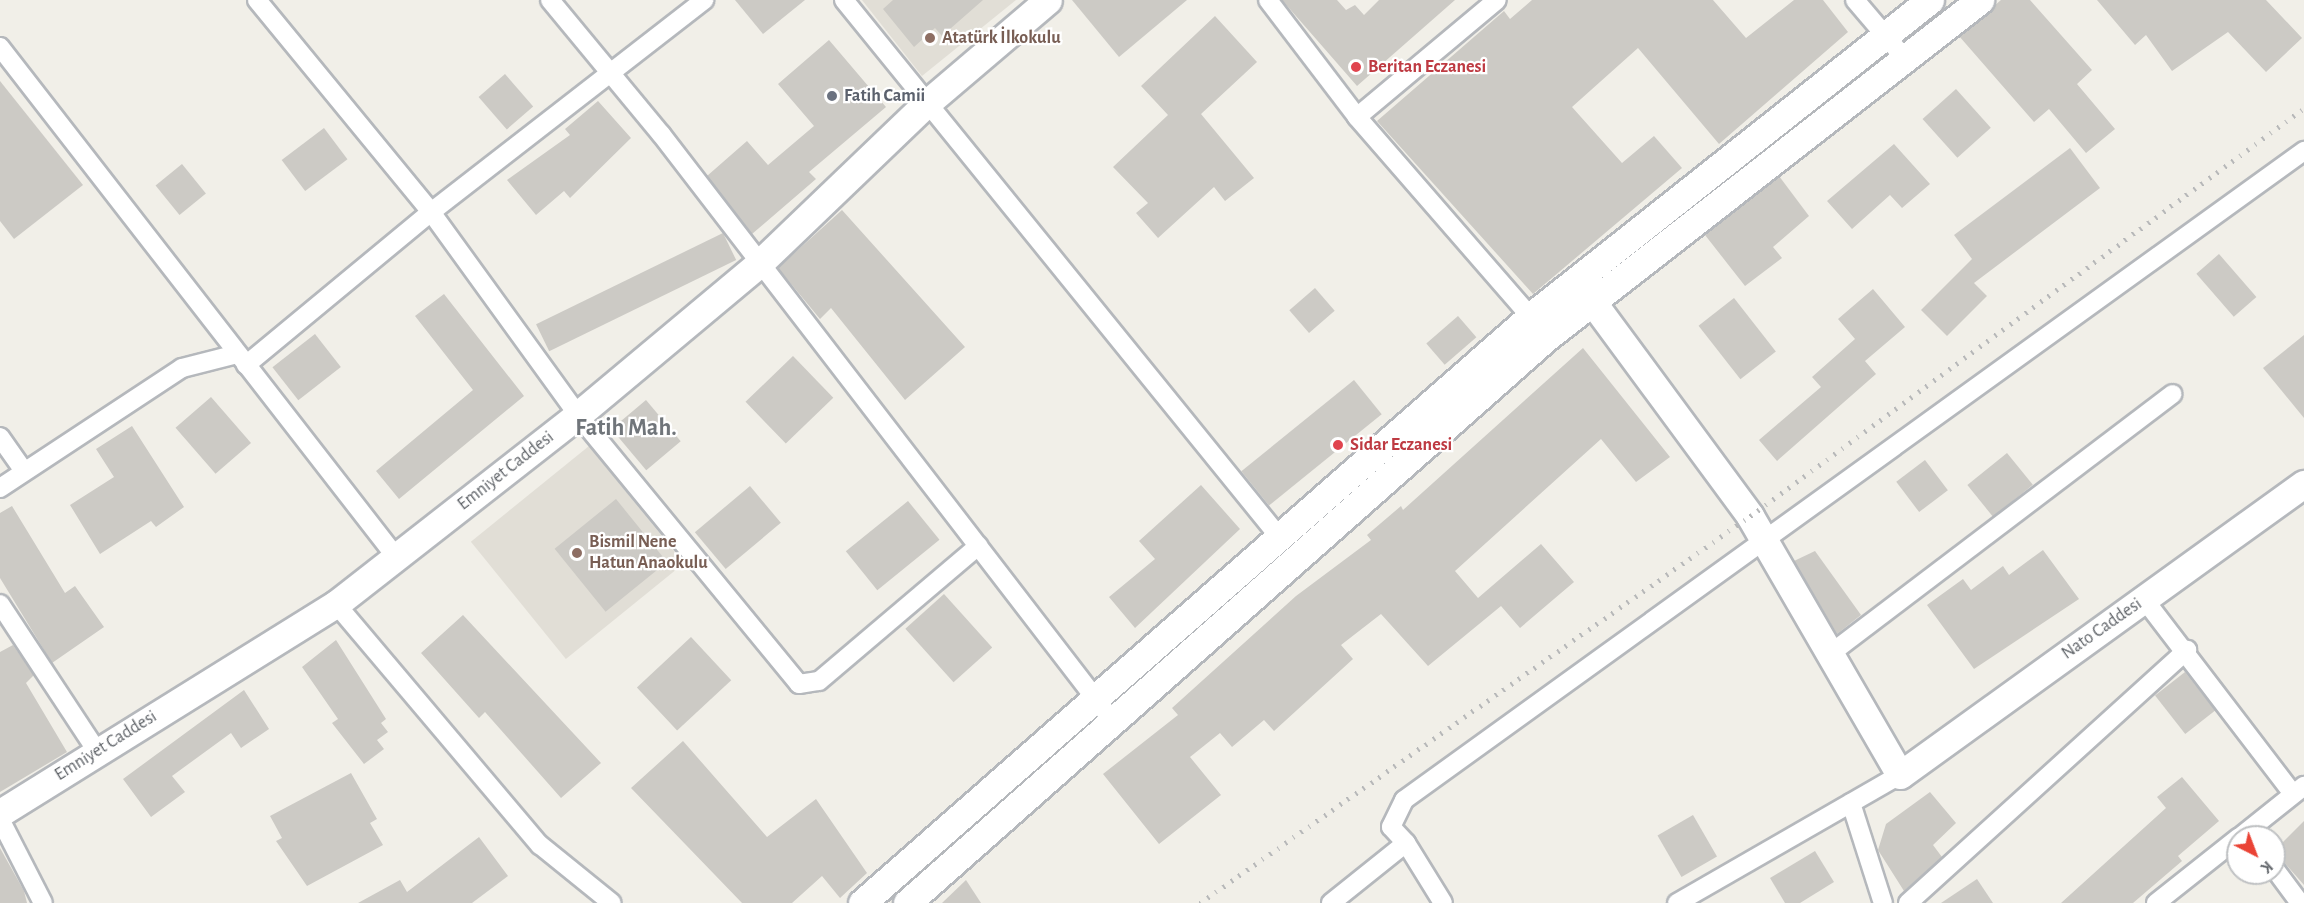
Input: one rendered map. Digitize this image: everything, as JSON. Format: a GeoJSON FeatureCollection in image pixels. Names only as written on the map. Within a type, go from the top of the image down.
{"type":"FeatureCollection","features":[{"type":"Feature","properties":{"kind":"street"},"geometry":{"type":"LineString","coordinates":[[257,0],[431,212],[578,415],[799,684],[819,681],[978,546]]}},
{"type":"Feature","properties":{"kind":"street"},"geometry":{"type":"LineString","coordinates":[[550,0],[761,262],[1112,720]]}},
{"type":"Feature","properties":{"kind":"street"},"geometry":{"type":"LineString","coordinates":[[0,488],[182,368],[241,360],[704,0]]}},
{"type":"Feature","properties":{"kind":"street"},"geometry":{"type":"LineString","coordinates":[[844,0],[926,104],[1281,538]]}},
{"type":"Feature","properties":{"kind":"street","name":"Emniyet Caddesi"},"geometry":{"type":"LineString","coordinates":[[0,813],[336,604],[578,415],[761,262],[926,104],[1048,0]]}},
{"type":"Feature","properties":{"kind":"street"},"geometry":{"type":"LineString","coordinates":[[1268,0],[1357,117],[1547,337]]}},
{"type":"Feature","properties":{"kind":"street"},"geometry":{"type":"LineString","coordinates":[[1357,117],[1497,0]]}},
{"type":"Feature","properties":{"kind":"street"},"geometry":{"type":"LineString","coordinates":[[1855,0],[1906,60]]}},
{"type":"Feature","properties":{"kind":"street"},"geometry":{"type":"LineString","coordinates":[[861,903],[1093,698],[1281,538],[1531,316],[1930,0]]}},
{"type":"Feature","properties":{"kind":"street"},"geometry":{"type":"LineString","coordinates":[[907,903],[1547,337],[1591,300],[1906,60],[1980,0]]}},
{"type":"Feature","properties":{"kind":"street"},"geometry":{"type":"LineString","coordinates":[[0,47],[396,557]]}},
{"type":"Feature","properties":{"kind":"street"},"geometry":{"type":"LineString","coordinates":[[1443,903],[1406,843],[1391,826],[1404,800],[1764,546],[2304,151]]}},
{"type":"Feature","properties":{"kind":"street"},"geometry":{"type":"LineString","coordinates":[[1591,300],[1750,516],[1764,546],[1900,775],[1677,903]]}},
{"type":"Feature","properties":{"kind":"street"},"geometry":{"type":"LineString","coordinates":[[1830,654],[2173,394]]}},
{"type":"Feature","properties":{"kind":"street"},"geometry":{"type":"LineString","coordinates":[[0,437],[24,471]]}},
{"type":"Feature","properties":{"kind":"street","name":"Nato Caddesi"},"geometry":{"type":"LineString","coordinates":[[1900,775],[2304,483]]}},
{"type":"Feature","properties":{"kind":"street"},"geometry":{"type":"LineString","coordinates":[[2144,599],[2298,790],[2257,825]]}},
{"type":"Feature","properties":{"kind":"street"},"geometry":{"type":"LineString","coordinates":[[0,604],[97,751]]}},
{"type":"Feature","properties":{"kind":"street"},"geometry":{"type":"LineString","coordinates":[[336,604],[540,845],[612,903]]}},
{"type":"Feature","properties":{"kind":"street"},"geometry":{"type":"LineString","coordinates":[[1908,903],[2187,650]]}},
{"type":"Feature","properties":{"kind":"street"},"geometry":{"type":"LineString","coordinates":[[1851,803],[1883,903]]}},
{"type":"Feature","properties":{"kind":"street"},"geometry":{"type":"LineString","coordinates":[[0,819],[43,903]]}},
{"type":"Feature","properties":{"kind":"street"},"geometry":{"type":"LineString","coordinates":[[1331,903],[1406,843]]}},
{"type":"Feature","properties":{"kind":"street"},"geometry":{"type":"LineString","coordinates":[[2156,903],[2226,850]]}},
{"type":"Feature","properties":{"kind":"street"},"geometry":{"type":"LineString","coordinates":[[2286,884],[2300,903]]}},
{"type":"Feature","properties":{"kind":"shaded area","name":"Atatürk İlkokulu"},"geometry":{"type":"Polygon","coordinates":[[[862,0],[1016,0],[922,76],[862,0]]]}},
{"type":"Feature","properties":{"kind":"shaded area","name":"Bismil Nene Hatun Anaokulu"},"geometry":{"type":"Polygon","coordinates":[[[589,446],[684,563],[566,659],[471,542],[589,446]]]}},
{"type":"Feature","properties":{"kind":"building"},"geometry":{"type":"Polygon","coordinates":[[[735,0],[805,0],[763,34],[735,0]]]}},
{"type":"Feature","properties":{"kind":"building"},"geometry":{"type":"Polygon","coordinates":[[[893,0],[983,0],[942,36],[935,28],[914,47],[883,9],[893,0]]]}},
{"type":"Feature","properties":{"kind":"building"},"geometry":{"type":"Polygon","coordinates":[[[1072,0],[1187,0],[1119,57],[1072,0]]]}},
{"type":"Feature","properties":{"kind":"building"},"geometry":{"type":"Polygon","coordinates":[[[1282,0],[1337,0],[1346,10],[1355,5],[1364,15],[1379,0],[1455,0],[1357,86],[1282,0]]]}},
{"type":"Feature","properties":{"kind":"building"},"geometry":{"type":"Polygon","coordinates":[[[1532,0],[1713,0],[1746,38],[1794,0],[1823,0],[1848,32],[1719,144],[1638,48],[1572,107],[1622,163],[1654,136],[1682,168],[1533,294],[1377,121],[1504,11],[1510,19],[1532,0]]]}},
{"type":"Feature","properties":{"kind":"building"},"geometry":{"type":"Polygon","coordinates":[[[2001,0],[2030,0],[2092,70],[2077,84],[2115,129],[2086,153],[2049,109],[2034,122],[1959,36],[2001,0]]]}},
{"type":"Feature","properties":{"kind":"building"},"geometry":{"type":"Polygon","coordinates":[[[2097,0],[2266,0],[2302,38],[2266,72],[2228,32],[2172,71],[2146,35],[2135,45],[2097,0]]]}},
{"type":"Feature","properties":{"kind":"building"},"geometry":{"type":"Polygon","coordinates":[[[1215,16],[1257,62],[1201,114],[1254,178],[1225,201],[1214,187],[1158,238],[1136,213],[1148,203],[1113,167],[1168,115],[1141,86],[1215,16]]]}},
{"type":"Feature","properties":{"kind":"building"},"geometry":{"type":"Polygon","coordinates":[[[829,40],[886,107],[809,172],[816,179],[752,234],[707,176],[747,141],[768,165],[814,126],[778,84],[829,40]]]}},
{"type":"Feature","properties":{"kind":"building"},"geometry":{"type":"Polygon","coordinates":[[[505,74],[533,106],[507,129],[479,97],[505,74]]]}},
{"type":"Feature","properties":{"kind":"building"},"geometry":{"type":"Polygon","coordinates":[[[0,81],[83,185],[14,239],[0,221],[0,81]]]}},
{"type":"Feature","properties":{"kind":"building"},"geometry":{"type":"Polygon","coordinates":[[[1956,89],[1991,128],[1957,158],[1923,119],[1956,89]]]}},
{"type":"Feature","properties":{"kind":"building"},"geometry":{"type":"Polygon","coordinates":[[[598,101],[631,138],[570,198],[564,191],[536,215],[507,180],[570,135],[565,129],[598,101]]]}},
{"type":"Feature","properties":{"kind":"building"},"geometry":{"type":"Polygon","coordinates":[[[324,128],[347,159],[305,191],[282,160],[324,128]]]}},
{"type":"Feature","properties":{"kind":"building"},"geometry":{"type":"Polygon","coordinates":[[[1894,144],[1930,184],[1902,208],[1890,195],[1852,229],[1827,201],[1894,144]]]}},
{"type":"Feature","properties":{"kind":"building"},"geometry":{"type":"Polygon","coordinates":[[[2070,148],[2100,188],[1974,283],[1987,296],[1947,336],[1921,310],[1972,259],[1954,235],[2070,148]]]}},
{"type":"Feature","properties":{"kind":"building"},"geometry":{"type":"Polygon","coordinates":[[[182,164],[206,194],[179,215],[156,185],[182,164]]]}},
{"type":"Feature","properties":{"kind":"building"},"geometry":{"type":"Polygon","coordinates":[[[1779,176],[1809,216],[1773,247],[1782,258],[1745,286],[1705,235],[1779,176]]]}},
{"type":"Feature","properties":{"kind":"building"},"geometry":{"type":"Polygon","coordinates":[[[842,210],[965,347],[905,400],[831,308],[820,319],[778,268],[842,210]]]}},
{"type":"Feature","properties":{"kind":"building"},"geometry":{"type":"Polygon","coordinates":[[[723,233],[736,260],[549,351],[536,324],[723,233]]]}},
{"type":"Feature","properties":{"kind":"building"},"geometry":{"type":"Polygon","coordinates":[[[2219,254],[2256,297],[2234,317],[2196,274],[2219,254]]]}},
{"type":"Feature","properties":{"kind":"building"},"geometry":{"type":"Polygon","coordinates":[[[1315,288],[1335,311],[1309,333],[1289,310],[1315,288]]]}},
{"type":"Feature","properties":{"kind":"building"},"geometry":{"type":"Polygon","coordinates":[[[1873,289],[1905,327],[1865,361],[1876,374],[1777,461],[1759,440],[1821,387],[1812,377],[1855,339],[1838,319],[1873,289]]]}},
{"type":"Feature","properties":{"kind":"building"},"geometry":{"type":"Polygon","coordinates":[[[444,294],[524,396],[399,499],[376,471],[473,390],[415,316],[444,294]]]}},
{"type":"Feature","properties":{"kind":"building"},"geometry":{"type":"Polygon","coordinates":[[[1734,298],[1776,352],[1740,379],[1699,326],[1734,298]]]}},
{"type":"Feature","properties":{"kind":"building"},"geometry":{"type":"Polygon","coordinates":[[[1458,316],[1476,337],[1445,365],[1426,344],[1458,316]]]}},
{"type":"Feature","properties":{"kind":"building"},"geometry":{"type":"Polygon","coordinates":[[[315,334],[341,367],[298,400],[272,367],[315,334]]]}},
{"type":"Feature","properties":{"kind":"building"},"geometry":{"type":"Polygon","coordinates":[[[2304,335],[2304,418],[2263,368],[2304,335]]]}},
{"type":"Feature","properties":{"kind":"building"},"geometry":{"type":"Polygon","coordinates":[[[1583,348],[1670,457],[1636,482],[1601,439],[1455,571],[1478,598],[1541,544],[1574,582],[1520,628],[1501,606],[1428,666],[1381,614],[1341,645],[1353,659],[1274,731],[1264,720],[1232,747],[1220,733],[1190,757],[1221,795],[1159,844],[1103,774],[1178,715],[1172,708],[1296,596],[1371,540],[1367,535],[1401,506],[1403,510],[1583,348]]]}},
{"type":"Feature","properties":{"kind":"building"},"geometry":{"type":"Polygon","coordinates":[[[793,356],[833,398],[786,444],[746,402],[793,356]]]}},
{"type":"Feature","properties":{"kind":"building"},"geometry":{"type":"Polygon","coordinates":[[[1354,380],[1382,414],[1269,505],[1241,471],[1354,380]]]}},
{"type":"Feature","properties":{"kind":"building"},"geometry":{"type":"Polygon","coordinates":[[[211,397],[251,443],[216,474],[176,428],[211,397]]]}},
{"type":"Feature","properties":{"kind":"building"},"geometry":{"type":"Polygon","coordinates":[[[646,400],[681,441],[646,470],[612,429],[646,400]]]}},
{"type":"Feature","properties":{"kind":"building"},"geometry":{"type":"Polygon","coordinates":[[[132,426],[184,507],[156,527],[151,521],[100,554],[70,505],[114,477],[96,449],[132,426]]]}},
{"type":"Feature","properties":{"kind":"building"},"geometry":{"type":"Polygon","coordinates":[[[2007,453],[2033,485],[1993,517],[1967,485],[2007,453]]]}},
{"type":"Feature","properties":{"kind":"building"},"geometry":{"type":"Polygon","coordinates":[[[1925,460],[1948,490],[1919,512],[1896,482],[1925,460]]]}},
{"type":"Feature","properties":{"kind":"building"},"geometry":{"type":"Polygon","coordinates":[[[1201,485],[1240,529],[1135,628],[1109,597],[1155,559],[1139,541],[1201,485]]]}},
{"type":"Feature","properties":{"kind":"building"},"geometry":{"type":"Polygon","coordinates":[[[750,486],[781,523],[726,569],[695,532],[750,486]]]}},
{"type":"Feature","properties":{"kind":"building"},"geometry":{"type":"Polygon","coordinates":[[[616,499],[667,562],[606,612],[555,549],[616,499]]]}},
{"type":"Feature","properties":{"kind":"building"},"geometry":{"type":"Polygon","coordinates":[[[908,501],[939,540],[877,590],[846,551],[908,501]]]}},
{"type":"Feature","properties":{"kind":"building"},"geometry":{"type":"Polygon","coordinates":[[[12,506],[65,593],[75,586],[104,627],[52,663],[0,578],[0,513],[12,506]]]}},
{"type":"Feature","properties":{"kind":"building"},"geometry":{"type":"Polygon","coordinates":[[[2043,550],[2079,599],[1974,669],[1927,605],[1963,579],[1971,590],[2003,566],[2009,575],[2043,550]]]}},
{"type":"Feature","properties":{"kind":"building"},"geometry":{"type":"Polygon","coordinates":[[[1815,551],[1861,615],[1837,634],[1794,561],[1815,551]]]}},
{"type":"Feature","properties":{"kind":"building"},"geometry":{"type":"Polygon","coordinates":[[[944,594],[992,648],[954,682],[905,629],[944,594]]]}},
{"type":"Feature","properties":{"kind":"building"},"geometry":{"type":"Polygon","coordinates":[[[463,615],[601,763],[561,798],[485,712],[479,718],[421,653],[463,615]]]}},
{"type":"Feature","properties":{"kind":"building"},"geometry":{"type":"Polygon","coordinates":[[[691,637],[731,680],[677,731],[637,687],[691,637]]]}},
{"type":"Feature","properties":{"kind":"building"},"geometry":{"type":"Polygon","coordinates":[[[336,640],[386,719],[381,723],[388,732],[377,740],[384,749],[364,764],[332,723],[338,719],[302,667],[336,640]]]}},
{"type":"Feature","properties":{"kind":"building"},"geometry":{"type":"Polygon","coordinates":[[[13,645],[34,675],[26,683],[67,752],[0,792],[0,652],[13,645]]]}},
{"type":"Feature","properties":{"kind":"building"},"geometry":{"type":"Polygon","coordinates":[[[2185,672],[2215,711],[2185,734],[2155,695],[2185,672]]]}},
{"type":"Feature","properties":{"kind":"building"},"geometry":{"type":"Polygon","coordinates":[[[244,690],[269,729],[241,748],[231,733],[172,776],[185,792],[151,817],[123,779],[244,690]]]}},
{"type":"Feature","properties":{"kind":"building"},"geometry":{"type":"Polygon","coordinates":[[[683,741],[767,837],[816,799],[867,873],[840,898],[822,876],[792,903],[742,903],[631,788],[683,741]]]}},
{"type":"Feature","properties":{"kind":"building"},"geometry":{"type":"Polygon","coordinates":[[[351,773],[377,819],[370,823],[383,845],[307,886],[276,841],[282,838],[270,816],[351,773]]]}},
{"type":"Feature","properties":{"kind":"building"},"geometry":{"type":"Polygon","coordinates":[[[2182,777],[2219,821],[2178,856],[2182,861],[2133,903],[2061,903],[2166,808],[2157,797],[2182,777]]]}},
{"type":"Feature","properties":{"kind":"building"},"geometry":{"type":"Polygon","coordinates":[[[1930,792],[1956,823],[1933,845],[1942,857],[1904,891],[1878,850],[1886,824],[1930,792]]]}},
{"type":"Feature","properties":{"kind":"building"},"geometry":{"type":"Polygon","coordinates":[[[1693,815],[1717,857],[1681,877],[1657,836],[1693,815]]]}},
{"type":"Feature","properties":{"kind":"building"},"geometry":{"type":"Polygon","coordinates":[[[2304,821],[2304,885],[2286,865],[2286,839],[2304,821]]]}},
{"type":"Feature","properties":{"kind":"building"},"geometry":{"type":"Polygon","coordinates":[[[479,837],[508,876],[472,903],[358,903],[400,880],[407,892],[479,837]]]}},
{"type":"Feature","properties":{"kind":"building"},"geometry":{"type":"Polygon","coordinates":[[[0,848],[24,891],[27,903],[0,903],[0,848]]]}},
{"type":"Feature","properties":{"kind":"building"},"geometry":{"type":"Polygon","coordinates":[[[1815,851],[1834,882],[1800,903],[1785,903],[1770,878],[1815,851]]]}},
{"type":"Feature","properties":{"kind":"building"},"geometry":{"type":"Polygon","coordinates":[[[1977,879],[1993,903],[1941,903],[1977,879]]]}},
{"type":"Feature","properties":{"kind":"building"},"geometry":{"type":"Polygon","coordinates":[[[966,880],[981,903],[942,903],[966,880]]]}},
{"type":"Feature","properties":{"kind":"railway"},"geometry":{"type":"LineString","coordinates":[[1200,903],[1750,516],[2304,108]]}},
{"type":"Feature","properties":{"kind":"place","name":"Atatürk İlkokulu"},"geometry":{"type":"Point","coordinates":[930,38]}},
{"type":"Feature","properties":{"kind":"place","name":"Beritan Eczanesi"},"geometry":{"type":"Point","coordinates":[1356,67]}},
{"type":"Feature","properties":{"kind":"place","name":"Fatih Camii"},"geometry":{"type":"Point","coordinates":[832,96]}},
{"type":"Feature","properties":{"kind":"place","name":"Sidar Eczanesi"},"geometry":{"type":"Point","coordinates":[1338,445]}},
{"type":"Feature","properties":{"kind":"place","name":"Bismil Nene Hatun Anaokulu"},"geometry":{"type":"Point","coordinates":[577,553]}},
{"type":"Feature","properties":{"kind":"district","name":"Fatih Mah."},"geometry":{"type":"Point","coordinates":[626,429]}}]}
